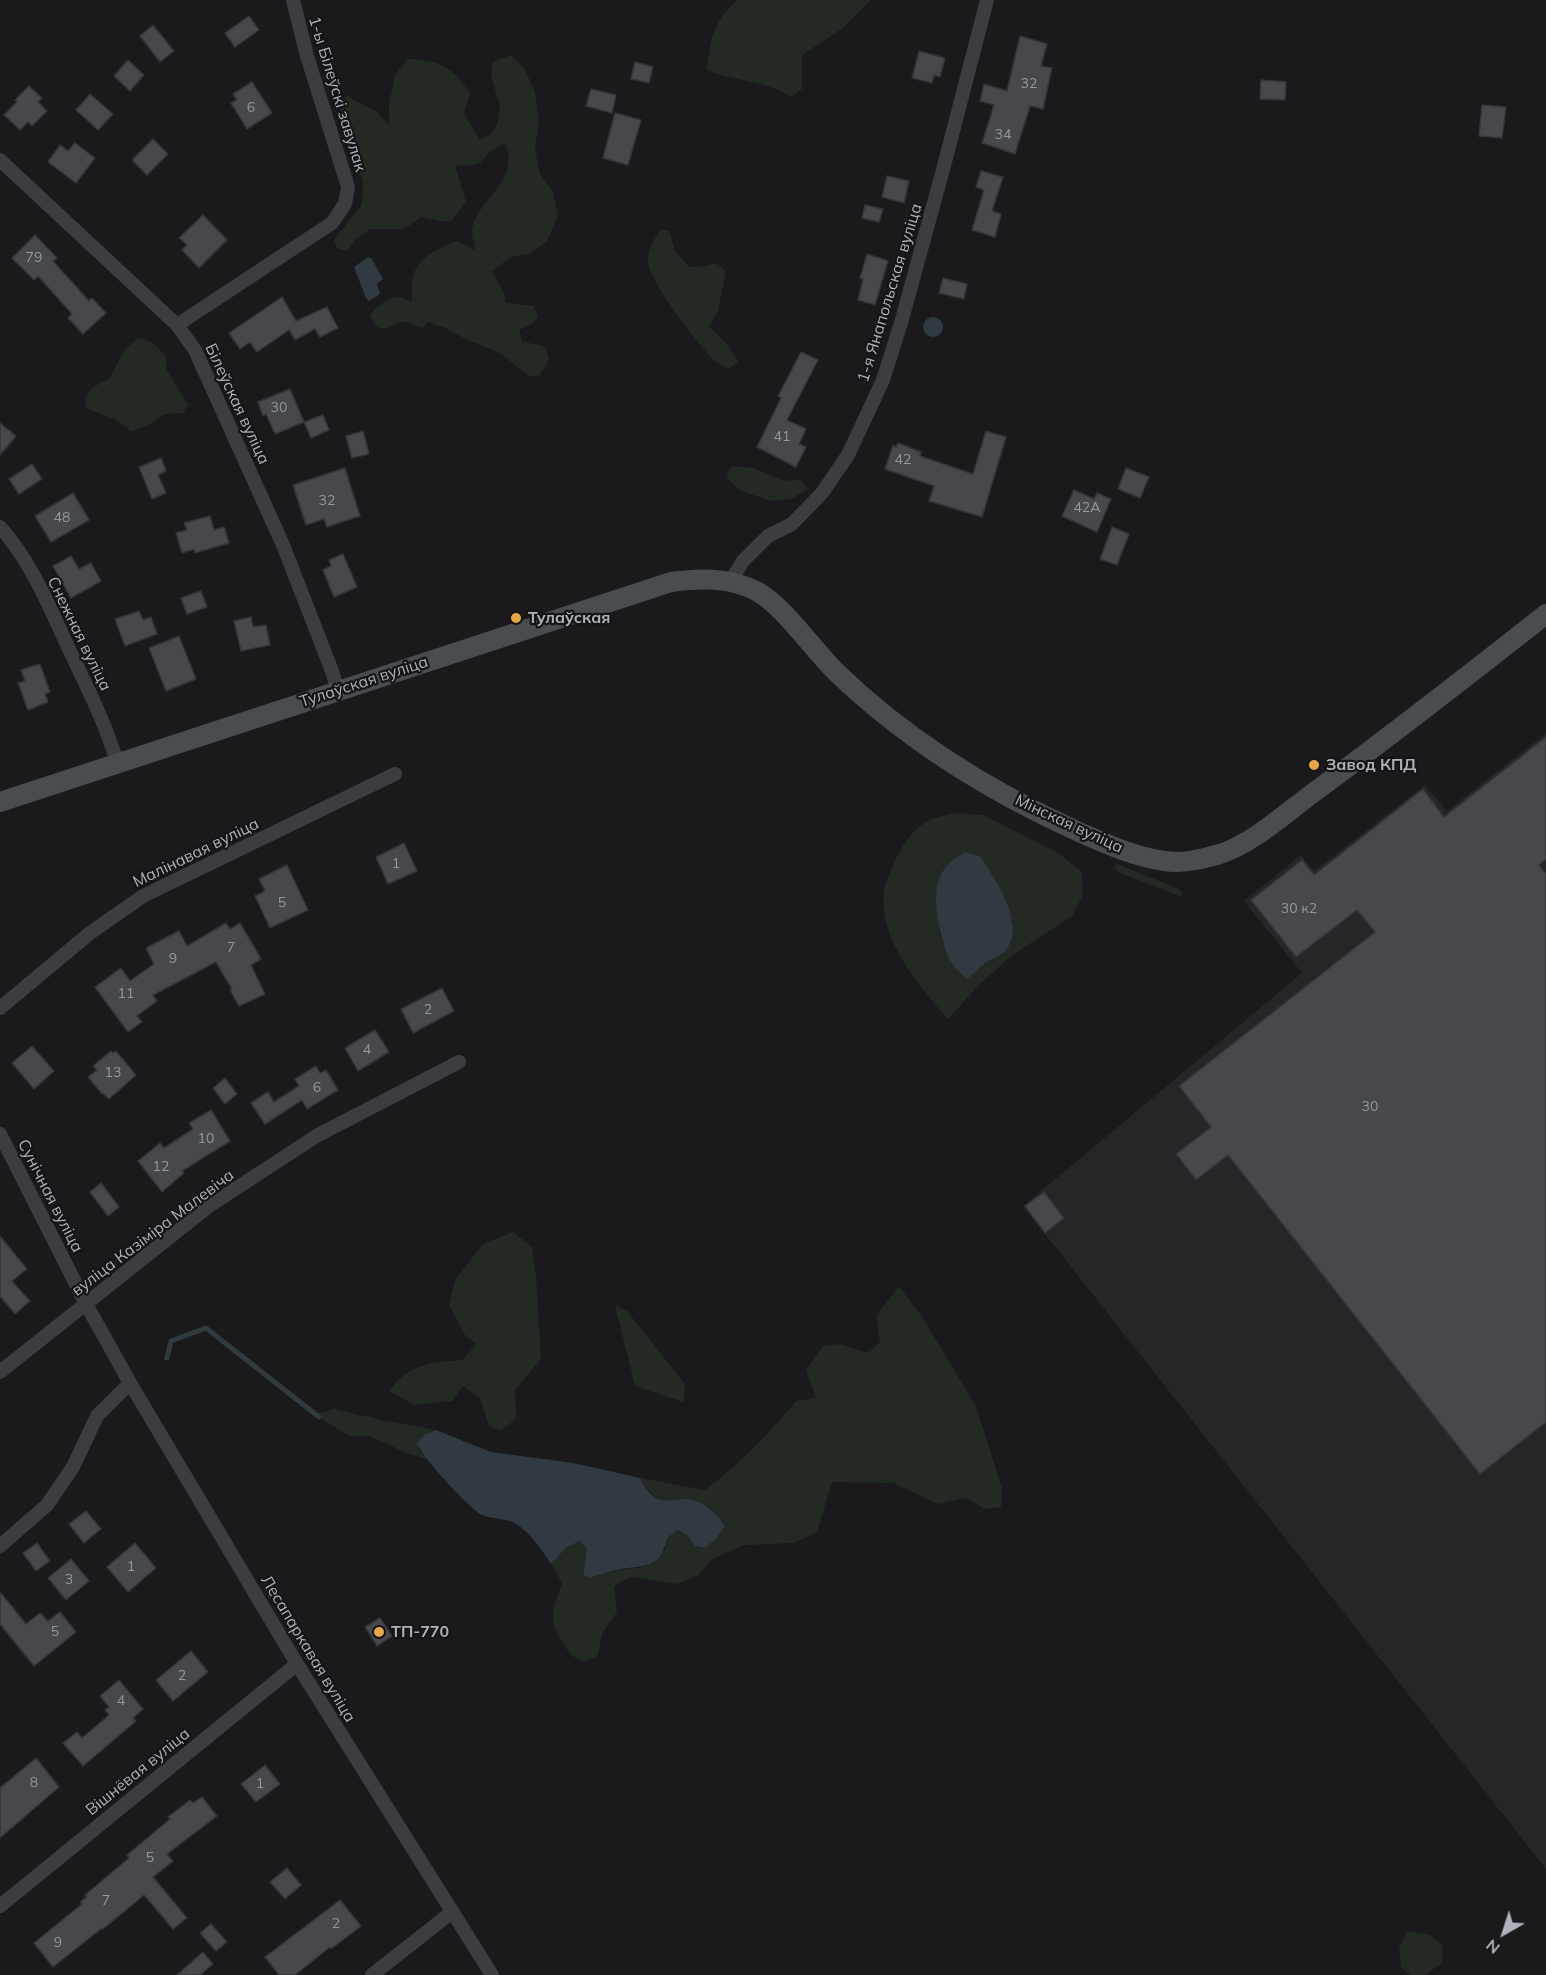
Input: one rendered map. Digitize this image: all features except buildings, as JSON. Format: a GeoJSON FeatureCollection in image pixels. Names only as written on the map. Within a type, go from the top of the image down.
{"type":"FeatureCollection","features":[{"type":"Feature","properties":{"kind":"main road","name":"Тулаўская вуліца"},"geometry":{"type":"LineString","coordinates":[[0,802],[671,582],[699,578],[730,582]]}},
{"type":"Feature","properties":{"kind":"main road","name":"Мінская вуліца"},"geometry":{"type":"LineString","coordinates":[[730,582],[758,592],[774,605],[835,670],[874,705],[920,741],[984,783],[1050,819],[1091,837],[1137,855],[1165,861],[1190,861],[1223,853],[1251,838],[1376,746],[1546,614]]}},
{"type":"Feature","properties":{"kind":"street","name":"1-ы Білеўскі завулак"},"geometry":{"type":"LineString","coordinates":[[177,325],[332,223],[345,204],[348,187],[307,56],[293,0]]}},
{"type":"Feature","properties":{"kind":"street","name":"1-я Янапольская вуліца"},"geometry":{"type":"LineString","coordinates":[[730,582],[743,561],[768,536],[792,524],[822,493],[848,455],[883,380],[938,188],[987,0]]}},
{"type":"Feature","properties":{"kind":"street","name":"Білеўская вуліца"},"geometry":{"type":"LineString","coordinates":[[0,160],[177,325],[195,350],[283,545],[338,691]]}},
{"type":"Feature","properties":{"kind":"street","name":"Снежная вуліца"},"geometry":{"type":"LineString","coordinates":[[0,527],[25,559],[92,698],[117,762]]}},
{"type":"Feature","properties":{"kind":"street","name":"Малінавая вуліца"},"geometry":{"type":"LineString","coordinates":[[0,1008],[90,933],[143,896],[395,774]]}},
{"type":"Feature","properties":{"kind":"street","name":"вуліца Казіміра Малевіча"},"geometry":{"type":"LineString","coordinates":[[0,1372],[209,1206],[318,1135],[459,1062]]}},
{"type":"Feature","properties":{"kind":"street","name":"Сунічная вуліца"},"geometry":{"type":"LineString","coordinates":[[0,1134],[103,1335]]}},
{"type":"Feature","properties":{"kind":"street","name":"Лесапаркавая вуліца"},"geometry":{"type":"LineString","coordinates":[[103,1335],[297,1664],[492,1975]]}},
{"type":"Feature","properties":{"kind":"street"},"geometry":{"type":"LineString","coordinates":[[0,1546],[47,1505],[73,1467],[97,1416],[130,1383]]}},
{"type":"Feature","properties":{"kind":"street","name":"Вішнёвая вуліца"},"geometry":{"type":"LineString","coordinates":[[0,1906],[297,1664]]}},
{"type":"Feature","properties":{"kind":"street"},"geometry":{"type":"LineString","coordinates":[[372,1975],[452,1912]]}},
{"type":"Feature","properties":{"kind":"shaded area"},"geometry":{"type":"Polygon","coordinates":[[[738,0],[871,0],[843,28],[802,55],[802,89],[791,97],[772,87],[707,70],[714,31],[723,15],[738,0]]]}},
{"type":"Feature","properties":{"kind":"shaded area"},"geometry":{"type":"Polygon","coordinates":[[[511,55],[525,69],[535,93],[539,122],[535,149],[540,174],[553,192],[558,216],[547,241],[529,254],[511,257],[492,271],[504,293],[506,303],[534,306],[538,316],[533,323],[519,330],[522,341],[545,347],[549,359],[540,375],[530,377],[499,352],[467,340],[446,328],[427,322],[423,328],[404,322],[383,329],[374,324],[370,317],[379,306],[393,298],[403,298],[412,302],[415,270],[430,254],[457,241],[475,250],[472,232],[475,221],[480,210],[503,180],[507,169],[509,157],[505,143],[490,151],[480,163],[467,166],[455,165],[466,202],[451,221],[421,217],[404,229],[370,229],[356,239],[347,251],[337,248],[334,239],[362,205],[363,184],[353,141],[342,123],[340,105],[347,96],[377,112],[389,125],[389,103],[395,75],[408,59],[436,63],[451,71],[470,93],[464,114],[480,140],[490,135],[497,124],[500,105],[491,77],[493,62],[511,55]]]}},
{"type":"Feature","properties":{"kind":"shaded area"},"geometry":{"type":"Polygon","coordinates":[[[662,229],[670,232],[674,249],[689,267],[716,263],[726,271],[718,311],[709,326],[728,345],[738,362],[728,369],[715,360],[696,340],[665,298],[651,272],[648,262],[650,248],[662,229]]]}},
{"type":"Feature","properties":{"kind":"shaded area"},"geometry":{"type":"Polygon","coordinates":[[[368,257],[372,259],[383,279],[377,284],[380,294],[369,301],[354,267],[368,257]]]}},
{"type":"Feature","properties":{"kind":"shaded area"},"geometry":{"type":"Polygon","coordinates":[[[933,317],[940,320],[943,327],[940,334],[933,337],[926,334],[923,327],[926,320],[933,317]]]}},
{"type":"Feature","properties":{"kind":"shaded area"},"geometry":{"type":"Polygon","coordinates":[[[138,338],[152,342],[166,356],[166,369],[188,405],[183,413],[165,414],[145,427],[132,431],[114,419],[86,408],[85,397],[93,387],[109,379],[124,351],[138,338]]]}},
{"type":"Feature","properties":{"kind":"shaded area"},"geometry":{"type":"Polygon","coordinates":[[[731,466],[754,468],[784,481],[801,479],[808,489],[791,499],[772,501],[741,491],[726,478],[731,466]]]}},
{"type":"Feature","properties":{"kind":"shaded area","name":"Завод КПД"},"geometry":{"type":"Polygon","coordinates":[[[1546,733],[1546,1869],[1023,1206],[1302,973],[1244,901],[1301,855],[1314,871],[1425,785],[1447,811],[1546,733]],[[1044,1192],[1025,1206],[1045,1232],[1064,1218],[1044,1192]]]}},
{"type":"Feature","properties":{"kind":"shaded area"},"geometry":{"type":"Polygon","coordinates":[[[956,813],[983,815],[1058,853],[1082,872],[1083,895],[1072,916],[1011,956],[979,985],[948,1019],[913,977],[894,944],[887,927],[884,891],[895,861],[911,834],[929,820],[956,813]],[[990,871],[937,903],[940,935],[952,965],[985,963],[1003,954],[1013,923],[1004,897],[990,871]]]}},
{"type":"Feature","properties":{"kind":"shaded area"},"geometry":{"type":"Polygon","coordinates":[[[964,852],[980,856],[994,877],[1007,903],[1013,930],[1011,942],[1004,952],[967,979],[954,967],[947,954],[938,922],[936,899],[939,879],[943,871],[964,852]]]}},
{"type":"Feature","properties":{"kind":"shaded area"},"geometry":{"type":"Polygon","coordinates":[[[1117,864],[1179,889],[1183,893],[1180,896],[1118,872],[1114,867],[1117,864]]]}},
{"type":"Feature","properties":{"kind":"shaded area"},"geometry":{"type":"Polygon","coordinates":[[[513,1232],[532,1247],[541,1359],[515,1390],[516,1419],[500,1431],[489,1426],[480,1398],[463,1386],[452,1401],[414,1405],[389,1391],[404,1375],[422,1366],[463,1360],[476,1344],[465,1335],[449,1305],[455,1280],[483,1244],[513,1232]]]}},
{"type":"Feature","properties":{"kind":"shaded area"},"geometry":{"type":"Polygon","coordinates":[[[899,1286],[922,1317],[976,1406],[1002,1488],[1001,1507],[984,1509],[967,1498],[938,1504],[893,1483],[832,1482],[817,1532],[794,1543],[745,1545],[714,1558],[697,1576],[676,1584],[633,1577],[621,1581],[614,1587],[617,1612],[603,1632],[597,1657],[584,1662],[572,1655],[558,1635],[553,1620],[554,1607],[562,1583],[551,1564],[567,1547],[580,1541],[587,1549],[583,1573],[589,1578],[623,1569],[639,1568],[665,1550],[667,1538],[678,1530],[687,1535],[695,1546],[705,1548],[716,1539],[686,1499],[663,1500],[658,1498],[640,1478],[705,1490],[753,1448],[796,1401],[816,1398],[806,1370],[823,1346],[840,1344],[868,1353],[880,1342],[876,1316],[899,1286]]]}},
{"type":"Feature","properties":{"kind":"shaded area"},"geometry":{"type":"Polygon","coordinates":[[[615,1305],[627,1311],[685,1384],[684,1402],[635,1386],[615,1305]]]}},
{"type":"Feature","properties":{"kind":"shaded area"},"geometry":{"type":"Polygon","coordinates":[[[335,1409],[436,1430],[424,1435],[419,1450],[429,1460],[404,1452],[370,1436],[349,1436],[319,1417],[318,1413],[335,1409]]]}},
{"type":"Feature","properties":{"kind":"shaded area"},"geometry":{"type":"Polygon","coordinates":[[[436,1430],[491,1452],[573,1463],[640,1478],[655,1497],[664,1500],[687,1499],[698,1502],[713,1512],[725,1526],[716,1539],[705,1548],[695,1546],[687,1535],[678,1530],[667,1538],[661,1555],[651,1563],[589,1578],[583,1574],[587,1549],[580,1541],[567,1547],[551,1564],[532,1538],[518,1525],[482,1515],[467,1503],[436,1470],[417,1443],[424,1435],[436,1430]]]}},
{"type":"Feature","properties":{"kind":"shaded area"},"geometry":{"type":"Polygon","coordinates":[[[1407,1931],[1430,1935],[1443,1945],[1442,1963],[1425,1975],[1410,1975],[1401,1967],[1399,1949],[1407,1931]]]}},
{"type":"Feature","properties":{"kind":"waterway"},"geometry":{"type":"LineString","coordinates":[[167,1358],[171,1341],[206,1328],[319,1417]]}},
{"type":"Feature","properties":{"kind":"place","name":"Тулаўская"},"geometry":{"type":"Point","coordinates":[516,618]}},
{"type":"Feature","properties":{"kind":"place","name":"Завод КПД"},"geometry":{"type":"Point","coordinates":[1314,765]}},
{"type":"Feature","properties":{"kind":"place","name":"ТП-770"},"geometry":{"type":"Point","coordinates":[379,1632]}}]}
